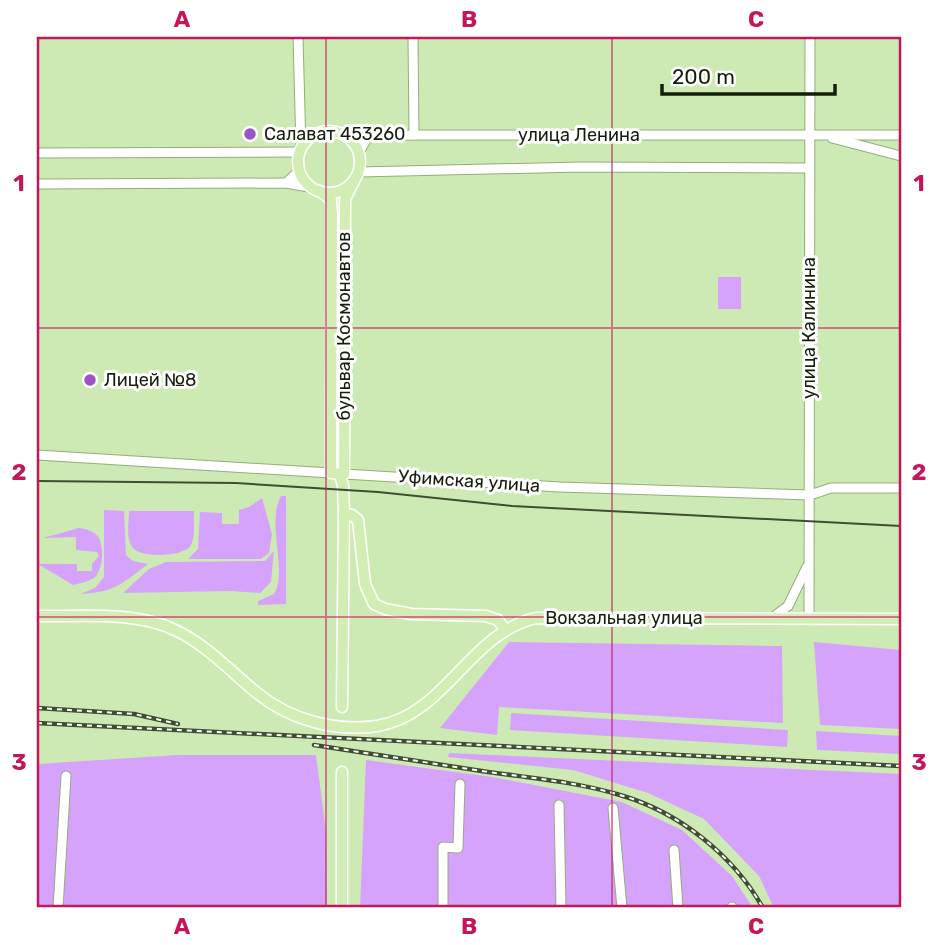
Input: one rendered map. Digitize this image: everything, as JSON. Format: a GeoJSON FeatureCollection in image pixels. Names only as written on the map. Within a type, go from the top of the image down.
{"type":"FeatureCollection","features":[{"type":"Feature","properties":{"kind":"main road"},"geometry":{"type":"LineString","coordinates":[[317,190],[303,177],[300,170],[301,150],[310,138],[322,132],[336,132],[348,137],[359,152],[356,176]]}},
{"type":"Feature","properties":{"kind":"main road","name":"улица Ленина"},"geometry":{"type":"LineString","coordinates":[[317,190],[339,191],[356,176]]}},
{"type":"Feature","properties":{"kind":"main road","name":"бульвар Космонавтов"},"geometry":{"type":"LineString","coordinates":[[338,473],[345,199],[356,176]]}},
{"type":"Feature","properties":{"kind":"main road","name":"бульвар Космонавтов"},"geometry":{"type":"LineString","coordinates":[[317,190],[331,200],[332,215],[338,473],[343,486],[344,514],[342,707]]}},
{"type":"Feature","properties":{"kind":"main road"},"geometry":{"type":"LineString","coordinates":[[344,514],[352,515],[358,520],[365,584],[374,604],[411,614],[486,616],[498,620],[505,629]]}},
{"type":"Feature","properties":{"kind":"main road","name":"Вокзальная улица"},"geometry":{"type":"LineString","coordinates":[[37,616],[131,618],[172,629],[208,650],[277,707],[310,721],[346,727],[383,724],[411,714],[430,700],[481,648],[505,629],[524,621],[555,617],[901,619]]}},
{"type":"Feature","properties":{"kind":"main road"},"geometry":{"type":"LineString","coordinates":[[342,772],[342,908]]}},
{"type":"Feature","properties":{"kind":"street"},"geometry":{"type":"LineString","coordinates":[[37,153],[301,150],[298,37]]}},
{"type":"Feature","properties":{"kind":"street"},"geometry":{"type":"LineString","coordinates":[[412,37],[414,135]]}},
{"type":"Feature","properties":{"kind":"street","name":"улица Калинина"},"geometry":{"type":"LineString","coordinates":[[809,618],[810,37]]}},
{"type":"Feature","properties":{"kind":"street"},"geometry":{"type":"LineString","coordinates":[[359,152],[369,135]]}},
{"type":"Feature","properties":{"kind":"street","name":"улица Ленина"},"geometry":{"type":"LineString","coordinates":[[348,137],[901,135]]}},
{"type":"Feature","properties":{"kind":"street","name":"улица Ленина"},"geometry":{"type":"LineString","coordinates":[[810,136],[837,139],[901,156]]}},
{"type":"Feature","properties":{"kind":"street","name":"улица Ленина"},"geometry":{"type":"LineString","coordinates":[[356,176],[581,167],[810,169]]}},
{"type":"Feature","properties":{"kind":"street"},"geometry":{"type":"LineString","coordinates":[[286,183],[300,170]]}},
{"type":"Feature","properties":{"kind":"street","name":"улица Ленина"},"geometry":{"type":"LineString","coordinates":[[37,184],[286,183],[317,190]]}},
{"type":"Feature","properties":{"kind":"street","name":"Уфимская улица"},"geometry":{"type":"LineString","coordinates":[[37,455],[560,487],[810,495],[831,488],[901,488]]}},
{"type":"Feature","properties":{"kind":"street"},"geometry":{"type":"LineString","coordinates":[[772,618],[788,606],[809,562]]}},
{"type":"Feature","properties":{"kind":"street"},"geometry":{"type":"LineString","coordinates":[[58,908],[66,776]]}},
{"type":"Feature","properties":{"kind":"street"},"geometry":{"type":"LineString","coordinates":[[443,908],[443,847],[458,848],[460,784]]}},
{"type":"Feature","properties":{"kind":"street"},"geometry":{"type":"LineString","coordinates":[[551,908],[561,907],[559,805]]}},
{"type":"Feature","properties":{"kind":"street"},"geometry":{"type":"LineString","coordinates":[[614,808],[622,908]]}},
{"type":"Feature","properties":{"kind":"street"},"geometry":{"type":"LineString","coordinates":[[674,850],[678,908]]}},
{"type":"Feature","properties":{"kind":"shaded area"},"geometry":{"type":"Polygon","coordinates":[[[718,277],[741,277],[741,309],[718,309],[718,277]]]}},
{"type":"Feature","properties":{"kind":"shaded area"},"geometry":{"type":"Polygon","coordinates":[[[281,496],[286,496],[286,604],[258,605],[258,601],[274,594],[278,584],[276,519],[281,496]]]}},
{"type":"Feature","properties":{"kind":"shaded area"},"geometry":{"type":"Polygon","coordinates":[[[262,498],[272,534],[269,553],[261,559],[188,559],[198,549],[200,512],[222,513],[222,524],[239,524],[239,510],[262,498]]]}},
{"type":"Feature","properties":{"kind":"shaded area"},"geometry":{"type":"Polygon","coordinates":[[[104,510],[124,511],[126,555],[133,561],[148,564],[117,586],[80,594],[95,588],[104,577],[104,510]]]}},
{"type":"Feature","properties":{"kind":"shaded area"},"geometry":{"type":"Polygon","coordinates":[[[129,511],[194,511],[191,545],[173,554],[154,555],[139,552],[129,541],[129,511]]]}},
{"type":"Feature","properties":{"kind":"shaded area"},"geometry":{"type":"Polygon","coordinates":[[[79,528],[97,536],[101,542],[102,558],[95,577],[73,585],[38,564],[77,564],[77,571],[92,571],[92,564],[99,556],[97,552],[76,550],[76,537],[43,538],[79,528]]]}},
{"type":"Feature","properties":{"kind":"shaded area"},"geometry":{"type":"Polygon","coordinates":[[[274,551],[271,582],[260,593],[123,593],[149,569],[166,562],[265,561],[274,551]]]}},
{"type":"Feature","properties":{"kind":"shaded area"},"geometry":{"type":"Polygon","coordinates":[[[509,642],[782,646],[783,723],[499,707],[497,735],[440,728],[509,642]]]}},
{"type":"Feature","properties":{"kind":"shaded area"},"geometry":{"type":"Polygon","coordinates":[[[814,642],[901,650],[901,729],[820,725],[814,642]]]}},
{"type":"Feature","properties":{"kind":"shaded area"},"geometry":{"type":"Polygon","coordinates":[[[511,713],[788,730],[787,747],[510,730],[511,713]]]}},
{"type":"Feature","properties":{"kind":"shaded area"},"geometry":{"type":"Polygon","coordinates":[[[816,731],[901,736],[901,754],[817,750],[816,731]]]}},
{"type":"Feature","properties":{"kind":"shaded area"},"geometry":{"type":"Polygon","coordinates":[[[449,753],[901,774],[901,908],[774,908],[759,876],[704,819],[648,793],[573,770],[448,757],[449,753]]]}},
{"type":"Feature","properties":{"kind":"shaded area"},"geometry":{"type":"Polygon","coordinates":[[[178,755],[316,755],[326,831],[327,908],[37,908],[37,764],[178,755]]]}},
{"type":"Feature","properties":{"kind":"shaded area"},"geometry":{"type":"Polygon","coordinates":[[[366,760],[492,777],[622,802],[682,830],[732,876],[753,908],[360,908],[366,760]]]}},
{"type":"Feature","properties":{"kind":"tram line"},"geometry":{"type":"LineString","coordinates":[[37,481],[236,483],[378,492],[512,506],[901,526]]}},
{"type":"Feature","properties":{"kind":"railway"},"geometry":{"type":"LineString","coordinates":[[37,708],[134,714],[178,724]]}},
{"type":"Feature","properties":{"kind":"railway"},"geometry":{"type":"LineString","coordinates":[[37,723],[901,766]]}},
{"type":"Feature","properties":{"kind":"railway"},"geometry":{"type":"LineString","coordinates":[[314,745],[571,784],[620,795],[663,812],[702,838],[736,870],[763,908]]}},
{"type":"Feature","properties":{"kind":"place","name":"Салават 453260"},"geometry":{"type":"Point","coordinates":[250,134]}},
{"type":"Feature","properties":{"kind":"place","name":"Лицей №8"},"geometry":{"type":"Point","coordinates":[90,380]}}]}
